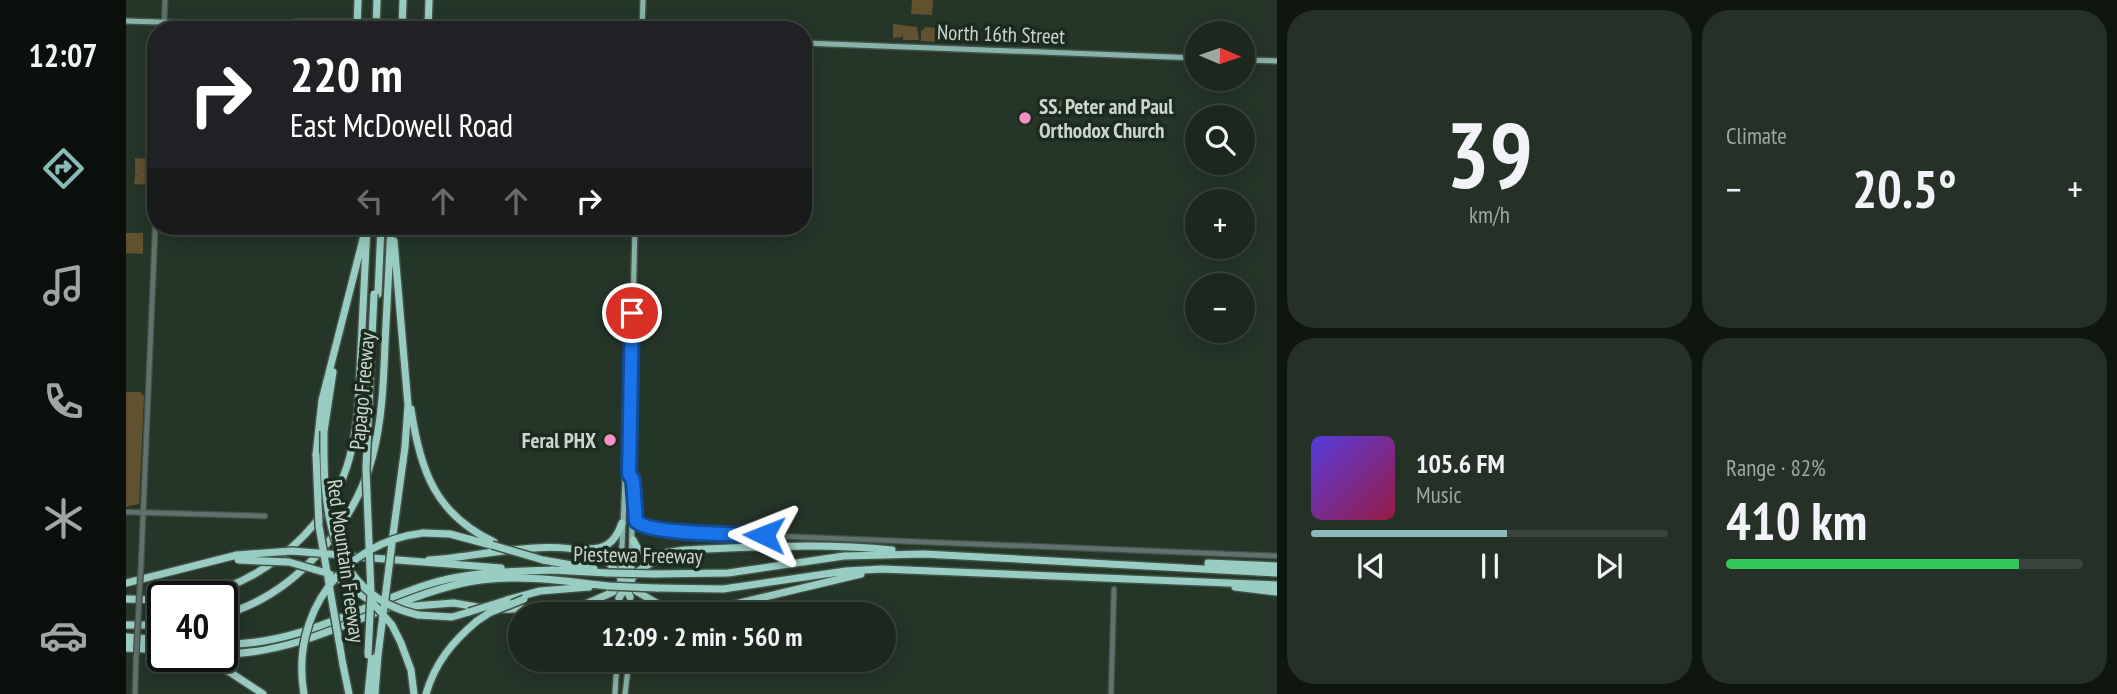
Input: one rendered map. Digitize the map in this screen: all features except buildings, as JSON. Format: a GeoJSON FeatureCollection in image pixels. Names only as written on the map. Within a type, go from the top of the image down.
{"type":"FeatureCollection","features":[{"type":"Feature","properties":{"kind":"highway"},"geometry":{"type":"LineString","coordinates":[[358,0],[359,21]]}},
{"type":"Feature","properties":{"kind":"highway"},"geometry":{"type":"LineString","coordinates":[[376,21],[377,0]]}},
{"type":"Feature","properties":{"kind":"highway"},"geometry":{"type":"LineString","coordinates":[[402,21],[403,0]]}},
{"type":"Feature","properties":{"kind":"highway"},"geometry":{"type":"LineString","coordinates":[[426,21],[429,0]]}},
{"type":"Feature","properties":{"kind":"highway","name":"Red Mountain Freeway"},"geometry":{"type":"LineString","coordinates":[[347,694],[319,526],[316,455],[322,400],[365,235]]}},
{"type":"Feature","properties":{"kind":"highway","name":"Papago Freeway"},"geometry":{"type":"LineString","coordinates":[[238,583],[281,557],[313,524],[340,483],[354,440],[358,410],[367,235]]}},
{"type":"Feature","properties":{"kind":"highway"},"geometry":{"type":"LineString","coordinates":[[367,694],[373,655],[375,594],[370,485],[379,235]]}},
{"type":"Feature","properties":{"kind":"highway","name":"Papago Freeway"},"geometry":{"type":"LineString","coordinates":[[238,609],[258,601],[296,578],[337,533],[360,493],[373,461],[383,406],[392,235]]}},
{"type":"Feature","properties":{"kind":"highway","name":"Red Mountain Freeway"},"geometry":{"type":"LineString","coordinates":[[375,694],[373,655],[405,447],[406,377],[393,235]]}},
{"type":"Feature","properties":{"kind":"highway"},"geometry":{"type":"LineString","coordinates":[[340,330],[324,430],[324,495],[334,541],[344,563],[379,601],[418,615],[452,617],[540,591],[608,586]]}},
{"type":"Feature","properties":{"kind":"highway"},"geometry":{"type":"LineString","coordinates":[[406,377],[417,448],[432,487],[451,513],[479,535],[555,567]]}},
{"type":"Feature","properties":{"kind":"highway"},"geometry":{"type":"LineString","coordinates":[[397,562],[462,558],[536,548],[607,546],[617,536],[622,523]]}},
{"type":"Feature","properties":{"kind":"highway"},"geometry":{"type":"LineString","coordinates":[[304,694],[302,665],[308,624],[332,579],[361,554],[398,537],[436,533],[474,539],[543,560]]}},
{"type":"Feature","properties":{"kind":"highway"},"geometry":{"type":"LineString","coordinates":[[633,540],[638,549],[646,554],[833,548],[924,554]]}},
{"type":"Feature","properties":{"kind":"highway"},"geometry":{"type":"LineString","coordinates":[[569,549],[602,558],[646,598],[656,602]]}},
{"type":"Feature","properties":{"kind":"highway","name":"Piestewa Freeway"},"geometry":{"type":"LineString","coordinates":[[238,558],[292,551],[397,562],[555,567],[607,573],[655,574],[728,573],[844,556],[924,554],[1172,565],[1277,573]]}},
{"type":"Feature","properties":{"kind":"highway"},"geometry":{"type":"LineString","coordinates":[[589,602],[626,581],[652,562],[699,551]]}},
{"type":"Feature","properties":{"kind":"highway"},"geometry":{"type":"LineString","coordinates":[[126,583],[238,558],[289,562],[334,576],[369,600],[386,617],[401,643],[411,670],[414,694]]}},
{"type":"Feature","properties":{"kind":"highway"},"geometry":{"type":"LineString","coordinates":[[1172,565],[1201,563],[1277,566]]}},
{"type":"Feature","properties":{"kind":"highway"},"geometry":{"type":"LineString","coordinates":[[621,564],[630,597]]}},
{"type":"Feature","properties":{"kind":"highway"},"geometry":{"type":"LineString","coordinates":[[238,643],[315,630],[426,585],[458,577],[555,567]]}},
{"type":"Feature","properties":{"kind":"highway"},"geometry":{"type":"LineString","coordinates":[[619,598],[631,568]]}},
{"type":"Feature","properties":{"kind":"highway"},"geometry":{"type":"LineString","coordinates":[[744,602],[882,569]]}},
{"type":"Feature","properties":{"kind":"highway","name":"Piestewa Freeway"},"geometry":{"type":"LineString","coordinates":[[238,652],[288,647],[447,588],[490,579],[547,579],[608,586],[723,589],[846,571],[882,569],[1277,585]]}},
{"type":"Feature","properties":{"kind":"highway"},"geometry":{"type":"LineString","coordinates":[[1171,580],[1277,592]]}},
{"type":"Feature","properties":{"kind":"highway"},"geometry":{"type":"LineString","coordinates":[[426,694],[430,679],[451,645],[477,621],[489,613],[524,599],[570,588]]}},
{"type":"Feature","properties":{"kind":"highway"},"geometry":{"type":"LineString","coordinates":[[126,600],[147,600]]}},
{"type":"Feature","properties":{"kind":"highway"},"geometry":{"type":"LineString","coordinates":[[383,611],[436,603],[508,610]]}},
{"type":"Feature","properties":{"kind":"highway"},"geometry":{"type":"LineString","coordinates":[[238,644],[294,640],[360,619]]}},
{"type":"Feature","properties":{"kind":"highway"},"geometry":{"type":"LineString","coordinates":[[126,625],[147,625]]}},
{"type":"Feature","properties":{"kind":"highway"},"geometry":{"type":"LineString","coordinates":[[126,639],[147,641]]}},
{"type":"Feature","properties":{"kind":"highway"},"geometry":{"type":"LineString","coordinates":[[126,648],[147,649]]}},
{"type":"Feature","properties":{"kind":"highway"},"geometry":{"type":"LineString","coordinates":[[229,672],[262,694]]}},
{"type":"Feature","properties":{"kind":"main road"},"geometry":{"type":"LineString","coordinates":[[642,21],[643,0]]}},
{"type":"Feature","properties":{"kind":"main road"},"geometry":{"type":"LineString","coordinates":[[126,21],[147,24]]}},
{"type":"Feature","properties":{"kind":"main road","name":"North 16th Street"},"geometry":{"type":"LineString","coordinates":[[812,43],[1185,58]]}},
{"type":"Feature","properties":{"kind":"main road"},"geometry":{"type":"LineString","coordinates":[[1255,60],[1277,61]]}},
{"type":"Feature","properties":{"kind":"main road"},"geometry":{"type":"LineString","coordinates":[[621,564],[625,480],[629,474],[635,235]]}},
{"type":"Feature","properties":{"kind":"main road"},"geometry":{"type":"LineString","coordinates":[[629,474],[633,480],[634,515],[631,568]]}},
{"type":"Feature","properties":{"kind":"main road"},"geometry":{"type":"LineString","coordinates":[[630,597],[631,602]]}},
{"type":"Feature","properties":{"kind":"main road"},"geometry":{"type":"LineString","coordinates":[[618,602],[619,598]]}},
{"type":"Feature","properties":{"kind":"main road"},"geometry":{"type":"LineString","coordinates":[[615,694],[616,672]]}},
{"type":"Feature","properties":{"kind":"main road"},"geometry":{"type":"LineString","coordinates":[[625,694],[628,672]]}},
{"type":"Feature","properties":{"kind":"street"},"geometry":{"type":"LineString","coordinates":[[164,21],[165,0]]}},
{"type":"Feature","properties":{"kind":"street"},"geometry":{"type":"LineString","coordinates":[[135,694],[155,235]]}},
{"type":"Feature","properties":{"kind":"street"},"geometry":{"type":"LineString","coordinates":[[126,512],[265,516]]}},
{"type":"Feature","properties":{"kind":"street"},"geometry":{"type":"LineString","coordinates":[[634,515],[639,525],[655,529],[1277,556]]}},
{"type":"Feature","properties":{"kind":"street"},"geometry":{"type":"LineString","coordinates":[[1111,694],[1114,589]]}},
{"type":"Feature","properties":{"kind":"shaded area"},"geometry":{"type":"Polygon","coordinates":[[[912,0],[933,0],[932,15],[911,14],[912,0]]]}},
{"type":"Feature","properties":{"kind":"shaded area"},"geometry":{"type":"Polygon","coordinates":[[[893,24],[917,27],[919,40],[903,40],[903,33],[902,37],[893,38],[893,24]]]}},
{"type":"Feature","properties":{"kind":"shaded area"},"geometry":{"type":"Polygon","coordinates":[[[926,27],[941,31],[940,42],[921,41],[921,31],[926,27]]]}},
{"type":"Feature","properties":{"kind":"shaded area"},"geometry":{"type":"Polygon","coordinates":[[[1051,99],[1061,100],[1061,114],[1047,113],[1051,99]]]}},
{"type":"Feature","properties":{"kind":"shaded area"},"geometry":{"type":"Polygon","coordinates":[[[135,158],[147,159],[147,185],[134,184],[135,176],[139,176],[135,175],[135,158]]]}},
{"type":"Feature","properties":{"kind":"shaded area"},"geometry":{"type":"Polygon","coordinates":[[[126,233],[143,233],[143,254],[126,253],[126,233]]]}},
{"type":"Feature","properties":{"kind":"shaded area"},"geometry":{"type":"Polygon","coordinates":[[[126,392],[140,392],[144,396],[139,504],[126,507],[126,392]]]}},
{"type":"Feature","properties":{"kind":"place","name":"SS. Peter and Paul Orthodox Church"},"geometry":{"type":"Point","coordinates":[1025,118]}},
{"type":"Feature","properties":{"kind":"place","name":"Feral PHX"},"geometry":{"type":"Point","coordinates":[610,440]}},
{"type":"Feature","properties":{"kind":"route"},"geometry":{"type":"LineString","coordinates":[[632,313],[629,474],[633,480],[636,521],[639,525],[659,529],[764,535]]}}]}
